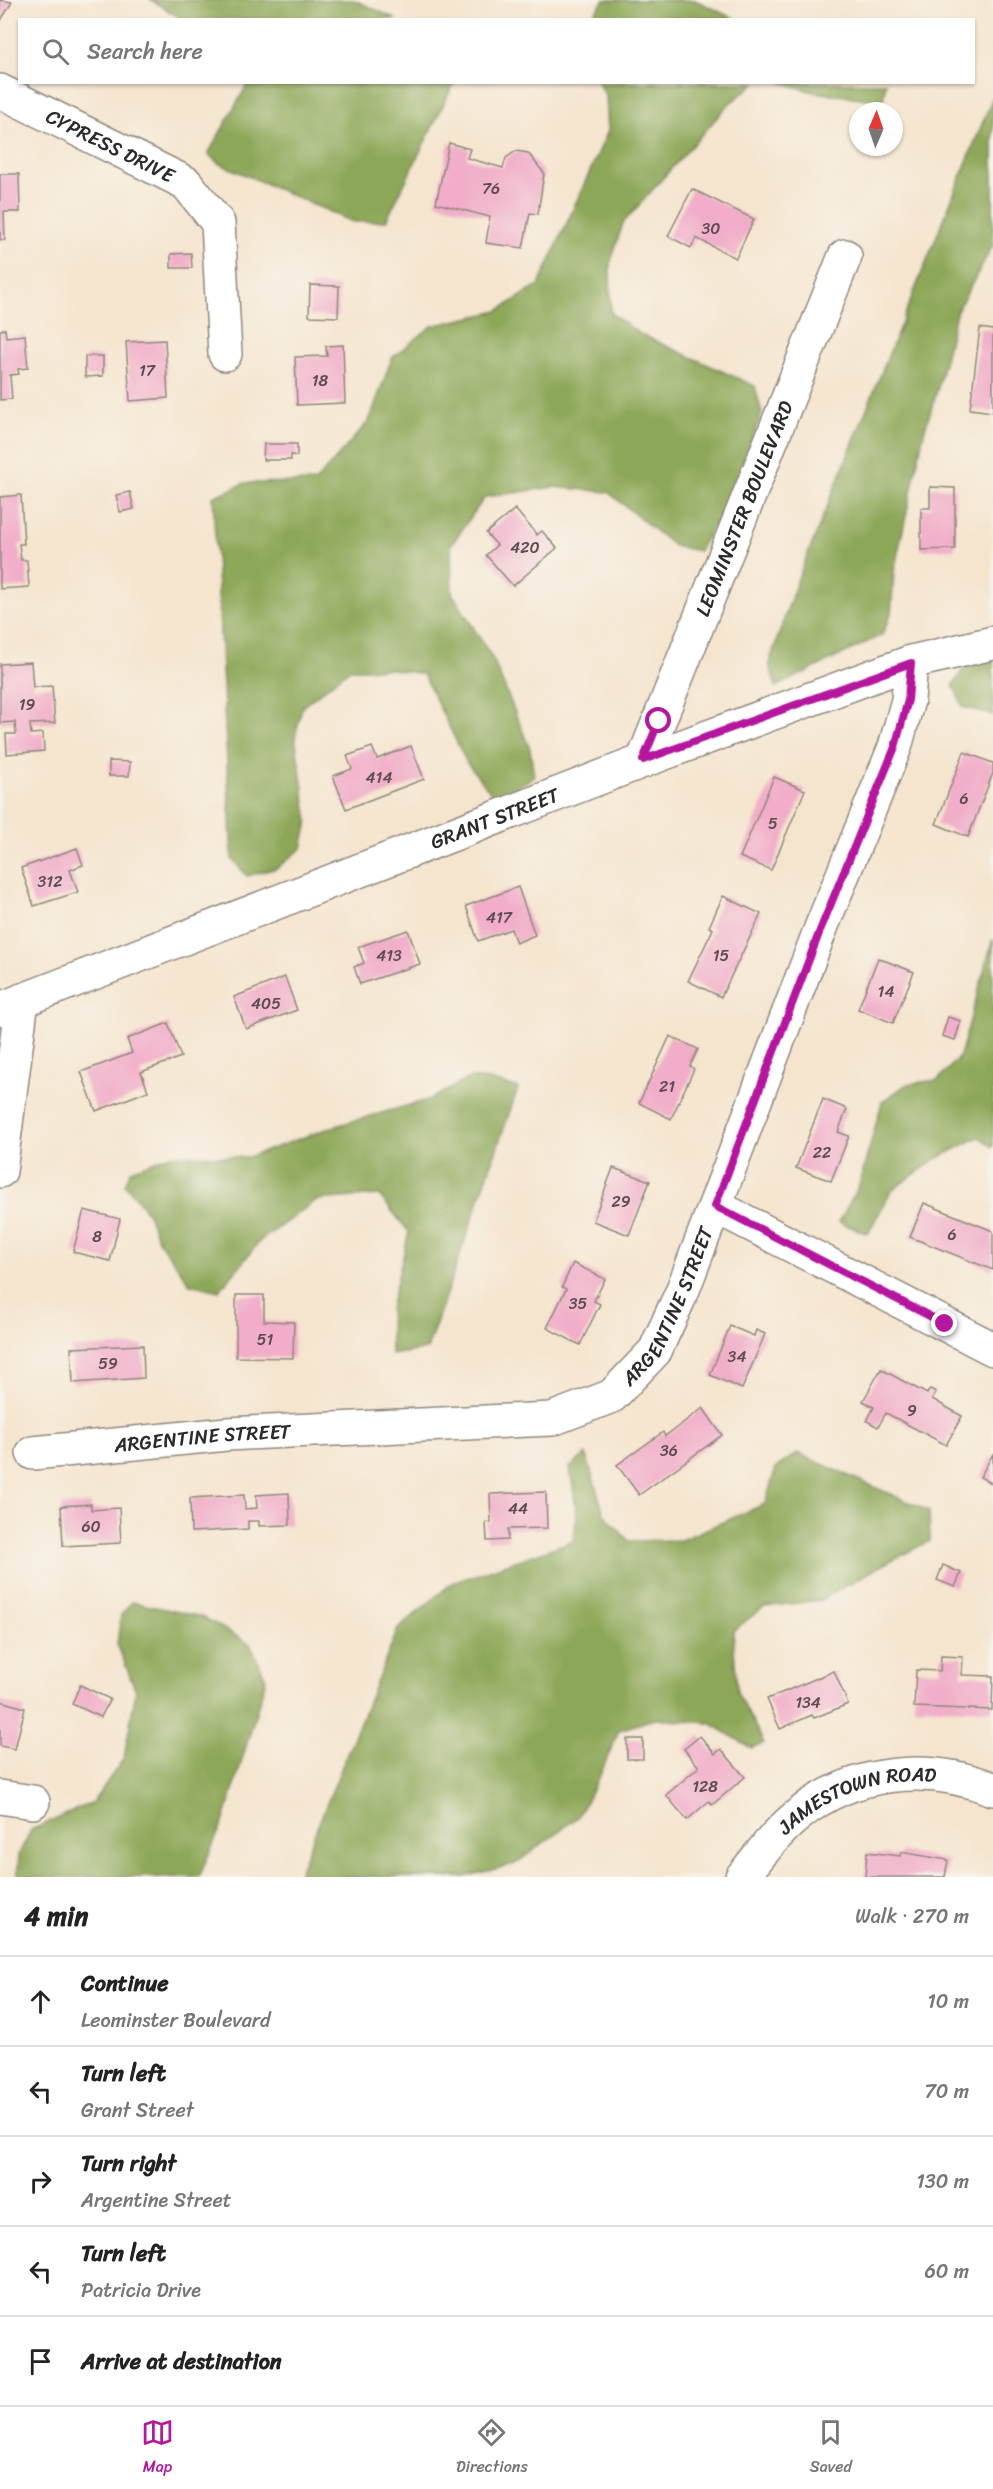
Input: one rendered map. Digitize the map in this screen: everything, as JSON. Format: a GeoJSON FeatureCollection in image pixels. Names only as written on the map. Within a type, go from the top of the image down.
{"type":"FeatureCollection","features":[{"type":"Feature","properties":{"kind":"street","name":"CYPRESS DRIVE"},"geometry":{"type":"LineString","coordinates":[[0,91],[186,183],[218,223],[225,354]]}},
{"type":"Feature","properties":{"kind":"street","name":"LEOMINSTER BOULEVARD"},"geometry":{"type":"LineString","coordinates":[[643,760],[845,256]]}},
{"type":"Feature","properties":{"kind":"street","name":"GRANT STREET"},"geometry":{"type":"LineString","coordinates":[[11,1005],[643,760],[911,663],[993,643]]}},
{"type":"Feature","properties":{"kind":"street","name":"ARGENTINE STREET"},"geometry":{"type":"LineString","coordinates":[[33,1453],[227,1434],[552,1419],[612,1396],[655,1351],[682,1292],[821,928],[895,747],[908,700],[911,663]]}},
{"type":"Feature","properties":{"kind":"street"},"geometry":{"type":"LineString","coordinates":[[0,1171],[11,1005]]}},
{"type":"Feature","properties":{"kind":"street"},"geometry":{"type":"LineString","coordinates":[[715,1206],[993,1349]]}},
{"type":"Feature","properties":{"kind":"street","name":"JAMESTOWN ROAD"},"geometry":{"type":"LineString","coordinates":[[742,1877],[798,1815],[826,1796],[852,1784],[892,1775],[939,1774],[993,1789]]}},
{"type":"Feature","properties":{"kind":"street"},"geometry":{"type":"LineString","coordinates":[[0,1797],[33,1802]]}},
{"type":"Feature","properties":{"kind":"green space"},"geometry":{"type":"Polygon","coordinates":[[[151,0],[354,0],[394,18],[180,18],[151,0]]]}},
{"type":"Feature","properties":{"kind":"green space"},"geometry":{"type":"Polygon","coordinates":[[[604,0],[695,0],[733,18],[591,18],[604,0]]]}},
{"type":"Feature","properties":{"kind":"green space"},"geometry":{"type":"Polygon","coordinates":[[[247,84],[454,84],[386,221],[353,222],[218,163],[208,154],[247,84]]]}},
{"type":"Feature","properties":{"kind":"green space"},"geometry":{"type":"Polygon","coordinates":[[[599,84],[754,84],[728,105],[623,223],[610,264],[611,313],[640,334],[755,386],[762,414],[725,505],[699,551],[674,546],[608,492],[554,487],[485,497],[451,545],[452,593],[494,661],[530,749],[534,776],[511,792],[495,798],[467,763],[423,674],[391,669],[350,669],[302,707],[295,737],[308,821],[302,848],[277,868],[247,876],[232,859],[213,497],[245,483],[315,482],[369,421],[392,358],[432,326],[498,311],[539,285],[608,131],[606,96],[599,84]]]}},
{"type":"Feature","properties":{"kind":"green space"},"geometry":{"type":"Polygon","coordinates":[[[786,84],[886,84],[883,101],[814,92],[786,84]]]}},
{"type":"Feature","properties":{"kind":"green space"},"geometry":{"type":"Polygon","coordinates":[[[993,97],[993,245],[956,313],[937,391],[924,432],[894,571],[891,614],[882,635],[776,687],[769,663],[797,581],[993,97]]]}},
{"type":"Feature","properties":{"kind":"green space"},"geometry":{"type":"Polygon","coordinates":[[[993,658],[993,715],[963,707],[953,685],[966,665],[993,658]]]}},
{"type":"Feature","properties":{"kind":"green space"},"geometry":{"type":"Polygon","coordinates":[[[993,939],[993,1147],[979,1137],[936,1159],[891,1191],[868,1234],[839,1222],[859,1185],[882,1102],[907,1084],[938,1080],[960,1056],[993,939]]]}},
{"type":"Feature","properties":{"kind":"green space"},"geometry":{"type":"Polygon","coordinates":[[[469,1078],[489,1080],[518,1088],[427,1349],[391,1355],[390,1309],[409,1232],[379,1195],[317,1200],[260,1241],[219,1291],[190,1284],[158,1240],[147,1212],[125,1184],[131,1170],[171,1155],[249,1157],[332,1127],[431,1099],[469,1078]]]}},
{"type":"Feature","properties":{"kind":"green space"},"geometry":{"type":"Polygon","coordinates":[[[797,1453],[929,1511],[930,1541],[821,1600],[764,1607],[733,1631],[737,1692],[764,1743],[751,1748],[710,1723],[654,1719],[619,1730],[601,1773],[578,1817],[515,1864],[464,1877],[297,1877],[398,1629],[452,1583],[573,1541],[577,1515],[570,1467],[586,1454],[604,1514],[629,1541],[681,1540],[765,1504],[776,1468],[797,1453]]]}},
{"type":"Feature","properties":{"kind":"green space"},"geometry":{"type":"Polygon","coordinates":[[[132,1602],[203,1617],[250,1644],[266,1679],[225,1817],[199,1877],[17,1877],[19,1854],[31,1830],[93,1802],[124,1758],[136,1691],[117,1644],[121,1615],[132,1602]]]}},
{"type":"Feature","properties":{"kind":"building"},"geometry":{"type":"Polygon","coordinates":[[[0,0],[12,2],[0,22],[0,0]]]}},
{"type":"Feature","properties":{"kind":"building"},"geometry":{"type":"Polygon","coordinates":[[[449,143],[470,149],[467,158],[503,168],[506,158],[516,151],[528,153],[544,173],[538,214],[530,213],[523,248],[486,243],[490,217],[436,203],[449,143]]]}},
{"type":"Feature","properties":{"kind":"building"},"geometry":{"type":"Polygon","coordinates":[[[0,174],[19,174],[20,212],[4,212],[5,240],[0,240],[0,174]]]}},
{"type":"Feature","properties":{"kind":"building"},"geometry":{"type":"Polygon","coordinates":[[[692,189],[754,219],[736,258],[696,238],[691,248],[668,236],[692,189]]]}},
{"type":"Feature","properties":{"kind":"building"},"geometry":{"type":"Polygon","coordinates":[[[191,253],[192,268],[171,268],[171,254],[191,253]]]}},
{"type":"Feature","properties":{"kind":"building"},"geometry":{"type":"Polygon","coordinates":[[[310,285],[339,286],[338,317],[309,316],[310,285]]]}},
{"type":"Feature","properties":{"kind":"building"},"geometry":{"type":"Polygon","coordinates":[[[980,328],[993,330],[993,412],[970,409],[980,328]]]}},
{"type":"Feature","properties":{"kind":"building"},"geometry":{"type":"Polygon","coordinates":[[[5,329],[6,337],[25,335],[28,368],[18,369],[19,374],[10,375],[12,399],[0,400],[0,330],[5,329]]]}},
{"type":"Feature","properties":{"kind":"building"},"geometry":{"type":"Polygon","coordinates":[[[165,340],[168,398],[130,401],[126,342],[165,340]]]}},
{"type":"Feature","properties":{"kind":"building"},"geometry":{"type":"Polygon","coordinates":[[[343,345],[345,403],[297,405],[295,357],[327,356],[326,346],[343,345]]]}},
{"type":"Feature","properties":{"kind":"building"},"geometry":{"type":"Polygon","coordinates":[[[85,356],[103,356],[103,376],[85,377],[85,356]]]}},
{"type":"Feature","properties":{"kind":"building"},"geometry":{"type":"Polygon","coordinates":[[[264,444],[297,444],[297,456],[291,455],[291,460],[263,460],[264,444]]]}},
{"type":"Feature","properties":{"kind":"building"},"geometry":{"type":"Polygon","coordinates":[[[930,487],[955,488],[955,549],[921,550],[921,508],[930,508],[930,487]]]}},
{"type":"Feature","properties":{"kind":"building"},"geometry":{"type":"Polygon","coordinates":[[[130,492],[134,509],[120,512],[116,495],[130,492]]]}},
{"type":"Feature","properties":{"kind":"building"},"geometry":{"type":"Polygon","coordinates":[[[21,495],[24,544],[19,544],[21,560],[27,560],[29,587],[0,589],[0,497],[21,495]]]}},
{"type":"Feature","properties":{"kind":"building"},"geometry":{"type":"Polygon","coordinates":[[[515,509],[537,535],[542,531],[557,548],[513,586],[486,555],[497,545],[486,533],[515,509]]]}},
{"type":"Feature","properties":{"kind":"building"},"geometry":{"type":"Polygon","coordinates":[[[31,662],[33,687],[52,686],[55,723],[30,724],[31,734],[43,733],[44,751],[7,754],[6,734],[16,734],[15,722],[0,723],[0,664],[31,662]]]}},
{"type":"Feature","properties":{"kind":"building"},"geometry":{"type":"Polygon","coordinates":[[[411,746],[424,779],[346,809],[333,776],[352,769],[347,756],[372,747],[377,759],[411,746]]]}},
{"type":"Feature","properties":{"kind":"building"},"geometry":{"type":"Polygon","coordinates":[[[964,752],[993,763],[993,773],[968,837],[936,824],[964,752]]]}},
{"type":"Feature","properties":{"kind":"building"},"geometry":{"type":"Polygon","coordinates":[[[109,761],[130,762],[129,776],[109,776],[109,761]]]}},
{"type":"Feature","properties":{"kind":"building"},"geometry":{"type":"Polygon","coordinates":[[[774,777],[805,790],[771,870],[740,857],[774,777]]]}},
{"type":"Feature","properties":{"kind":"building"},"geometry":{"type":"Polygon","coordinates":[[[77,848],[83,865],[70,870],[78,892],[34,906],[21,868],[77,848]]]}},
{"type":"Feature","properties":{"kind":"building"},"geometry":{"type":"Polygon","coordinates":[[[518,887],[535,935],[516,943],[511,929],[478,941],[466,906],[518,887]]]}},
{"type":"Feature","properties":{"kind":"building"},"geometry":{"type":"Polygon","coordinates":[[[723,896],[761,914],[721,997],[688,981],[713,929],[709,927],[723,896]]]}},
{"type":"Feature","properties":{"kind":"building"},"geometry":{"type":"Polygon","coordinates":[[[408,930],[420,964],[360,984],[354,967],[364,963],[358,947],[408,930]]]}},
{"type":"Feature","properties":{"kind":"building"},"geometry":{"type":"Polygon","coordinates":[[[878,958],[914,972],[893,1023],[858,1009],[878,958]]]}},
{"type":"Feature","properties":{"kind":"building"},"geometry":{"type":"Polygon","coordinates":[[[285,977],[297,1010],[246,1029],[234,997],[285,977]]]}},
{"type":"Feature","properties":{"kind":"building"},"geometry":{"type":"Polygon","coordinates":[[[948,1017],[961,1021],[955,1040],[942,1036],[948,1017]]]}},
{"type":"Feature","properties":{"kind":"building"},"geometry":{"type":"Polygon","coordinates":[[[168,1023],[181,1057],[141,1072],[148,1091],[96,1111],[81,1072],[132,1053],[127,1039],[168,1023]]]}},
{"type":"Feature","properties":{"kind":"building"},"geometry":{"type":"Polygon","coordinates":[[[670,1036],[698,1049],[690,1066],[694,1069],[671,1119],[639,1103],[670,1036]]]}},
{"type":"Feature","properties":{"kind":"building"},"geometry":{"type":"Polygon","coordinates":[[[823,1099],[847,1109],[838,1132],[849,1136],[831,1181],[796,1168],[823,1099]]]}},
{"type":"Feature","properties":{"kind":"building"},"geometry":{"type":"Polygon","coordinates":[[[613,1168],[650,1181],[629,1235],[593,1221],[613,1168]]]}},
{"type":"Feature","properties":{"kind":"building"},"geometry":{"type":"Polygon","coordinates":[[[924,1203],[993,1231],[993,1270],[910,1237],[924,1203]]]}},
{"type":"Feature","properties":{"kind":"building"},"geometry":{"type":"Polygon","coordinates":[[[84,1210],[120,1219],[110,1261],[73,1252],[84,1210]]]}},
{"type":"Feature","properties":{"kind":"building"},"geometry":{"type":"Polygon","coordinates":[[[573,1263],[605,1279],[594,1301],[600,1304],[580,1345],[547,1328],[566,1289],[562,1287],[573,1263]]]}},
{"type":"Feature","properties":{"kind":"building"},"geometry":{"type":"Polygon","coordinates":[[[236,1295],[264,1295],[264,1321],[294,1322],[293,1358],[236,1357],[236,1295]]]}},
{"type":"Feature","properties":{"kind":"building"},"geometry":{"type":"Polygon","coordinates":[[[730,1326],[754,1336],[756,1330],[765,1334],[742,1389],[710,1375],[730,1326]]]}},
{"type":"Feature","properties":{"kind":"building"},"geometry":{"type":"Polygon","coordinates":[[[143,1345],[144,1378],[73,1383],[71,1348],[143,1345]]]}},
{"type":"Feature","properties":{"kind":"building"},"geometry":{"type":"Polygon","coordinates":[[[881,1369],[927,1394],[930,1389],[936,1392],[932,1399],[962,1416],[946,1445],[886,1413],[878,1427],[867,1421],[874,1407],[863,1401],[881,1369]]]}},
{"type":"Feature","properties":{"kind":"building"},"geometry":{"type":"Polygon","coordinates":[[[703,1408],[722,1435],[639,1495],[617,1465],[663,1432],[665,1436],[703,1408]]]}},
{"type":"Feature","properties":{"kind":"building"},"geometry":{"type":"Polygon","coordinates":[[[993,1454],[993,1484],[980,1477],[993,1454]]]}},
{"type":"Feature","properties":{"kind":"building"},"geometry":{"type":"Polygon","coordinates":[[[546,1492],[547,1528],[508,1529],[508,1540],[487,1541],[486,1522],[491,1523],[490,1494],[546,1492]]]}},
{"type":"Feature","properties":{"kind":"building"},"geometry":{"type":"Polygon","coordinates":[[[289,1493],[290,1525],[259,1526],[259,1521],[248,1521],[248,1529],[191,1532],[190,1498],[244,1495],[245,1509],[257,1508],[256,1495],[289,1493]]]}},
{"type":"Feature","properties":{"kind":"building"},"geometry":{"type":"Polygon","coordinates":[[[91,1504],[91,1510],[119,1508],[121,1543],[63,1546],[61,1506],[91,1504]]]}},
{"type":"Feature","properties":{"kind":"building"},"geometry":{"type":"Polygon","coordinates":[[[943,1565],[961,1573],[955,1587],[937,1580],[943,1565]]]}},
{"type":"Feature","properties":{"kind":"building"},"geometry":{"type":"Polygon","coordinates":[[[941,1656],[963,1657],[962,1675],[993,1676],[992,1710],[914,1707],[916,1670],[940,1671],[941,1656]]]}},
{"type":"Feature","properties":{"kind":"building"},"geometry":{"type":"Polygon","coordinates":[[[834,1671],[848,1704],[814,1718],[812,1715],[780,1729],[767,1699],[834,1671]]]}},
{"type":"Feature","properties":{"kind":"building"},"geometry":{"type":"Polygon","coordinates":[[[80,1685],[110,1699],[101,1717],[72,1704],[80,1685]]]}},
{"type":"Feature","properties":{"kind":"building"},"geometry":{"type":"Polygon","coordinates":[[[0,1701],[25,1708],[15,1749],[0,1746],[0,1701]]]}},
{"type":"Feature","properties":{"kind":"building"},"geometry":{"type":"Polygon","coordinates":[[[700,1736],[715,1754],[721,1749],[745,1777],[712,1805],[709,1801],[687,1820],[666,1795],[699,1767],[684,1749],[700,1736]]]}},
{"type":"Feature","properties":{"kind":"building"},"geometry":{"type":"Polygon","coordinates":[[[627,1739],[643,1739],[643,1759],[627,1759],[627,1739]]]}},
{"type":"Feature","properties":{"kind":"building"},"geometry":{"type":"Polygon","coordinates":[[[867,1852],[900,1856],[901,1852],[948,1860],[945,1877],[865,1877],[867,1852]]]}},
{"type":"Feature","properties":{"kind":"route"},"geometry":{"type":"LineString","coordinates":[[659,721],[643,760],[911,663],[908,700],[895,747],[821,928],[715,1206],[945,1324]]}}]}
